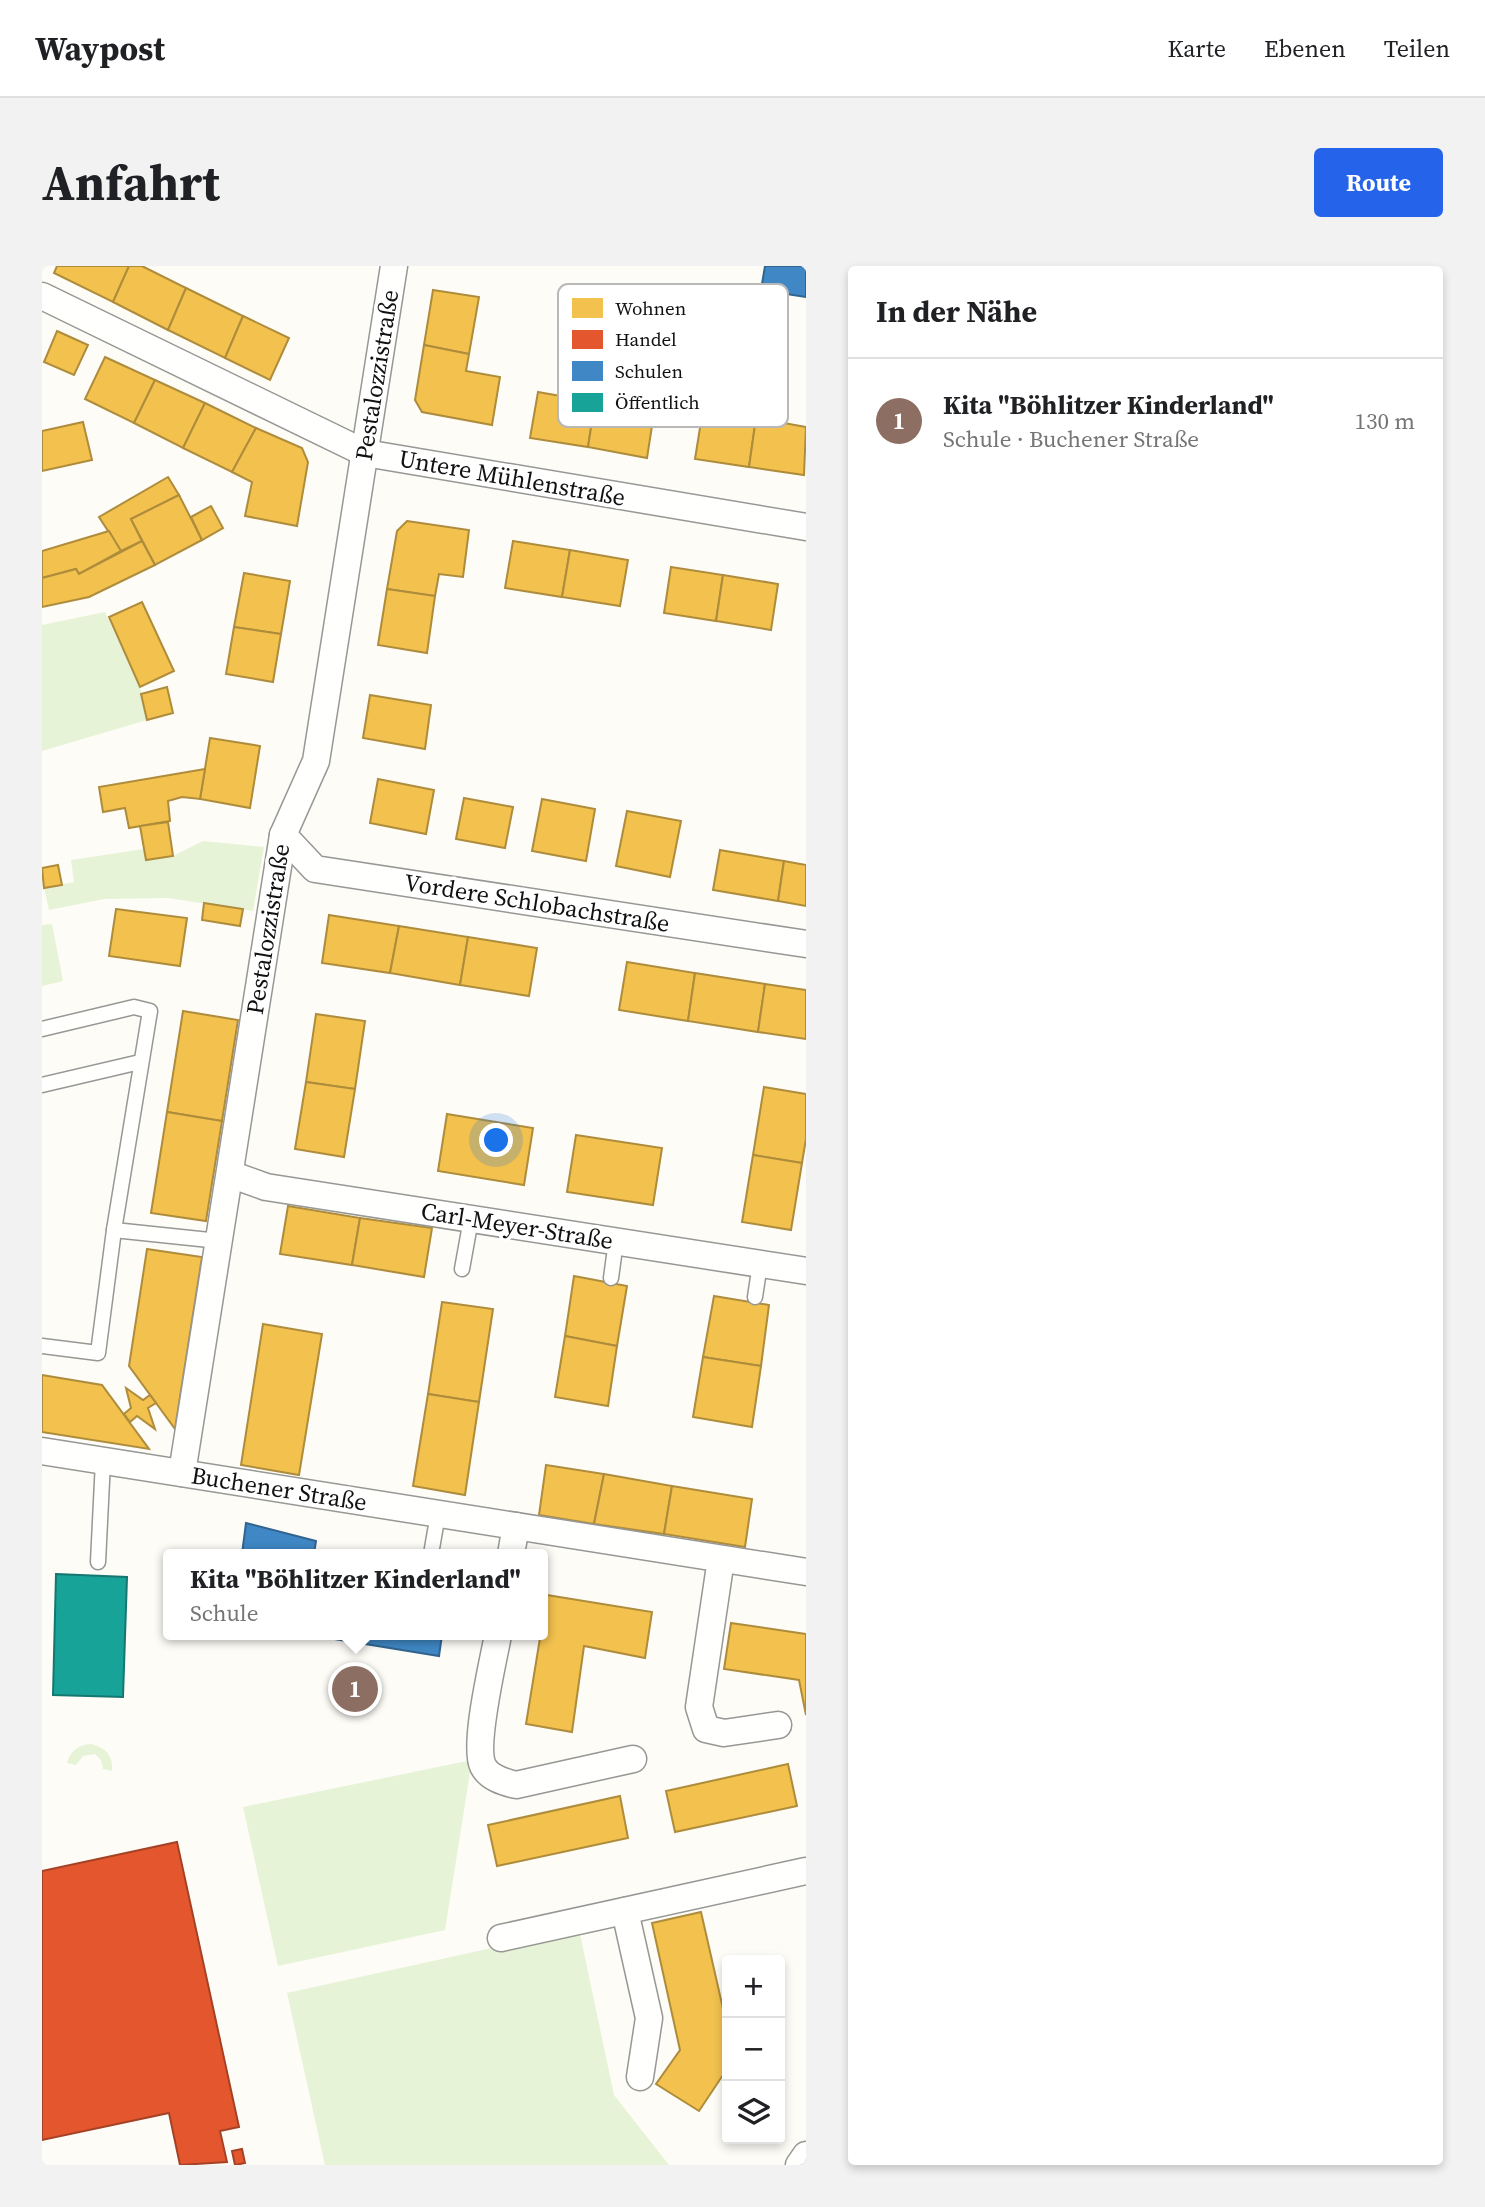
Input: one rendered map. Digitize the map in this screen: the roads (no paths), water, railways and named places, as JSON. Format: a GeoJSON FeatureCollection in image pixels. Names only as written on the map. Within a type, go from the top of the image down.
{"type":"FeatureCollection","features":[{"type":"Feature","properties":{"kind":"street","name":"Pestalozzistraße"},"geometry":{"type":"LineString","coordinates":[[183,1474],[283,835],[316,761],[394,266]]}},
{"type":"Feature","properties":{"kind":"street","name":"Untere Mühlenstraße"},"geometry":{"type":"LineString","coordinates":[[42,296],[365,453],[806,527]]}},
{"type":"Feature","properties":{"kind":"street","name":"Vordere Schlobachstraße"},"geometry":{"type":"LineString","coordinates":[[283,835],[315,869],[806,944]]}},
{"type":"Feature","properties":{"kind":"street","name":"Carl-Meyer-Straße"},"geometry":{"type":"LineString","coordinates":[[230,1174],[266,1187],[806,1271]]}},
{"type":"Feature","properties":{"kind":"street","name":"Buchener Straße"},"geometry":{"type":"LineString","coordinates":[[42,1451],[806,1572]]}},
{"type":"Feature","properties":{"kind":"street"},"geometry":{"type":"LineString","coordinates":[[512,1549],[516,1526]]}},
{"type":"Feature","properties":{"kind":"street"},"geometry":{"type":"LineString","coordinates":[[721,1559],[699,1707],[706,1729],[724,1733],[778,1725]]}},
{"type":"Feature","properties":{"kind":"street"},"geometry":{"type":"LineString","coordinates":[[497,1640],[479,1748],[484,1768],[497,1780],[516,1786],[633,1759]]}},
{"type":"Feature","properties":{"kind":"street"},"geometry":{"type":"LineString","coordinates":[[501,1938],[806,1871]]}},
{"type":"Feature","properties":{"kind":"street"},"geometry":{"type":"LineString","coordinates":[[625,1911],[649,2018],[640,2077]]}},
{"type":"Feature","properties":{"kind":"street"},"geometry":{"type":"LineString","coordinates":[[799,2165],[806,2155]]}},
{"type":"Feature","properties":{"kind":"lane"},"geometry":{"type":"LineString","coordinates":[[42,1029],[134,1007],[150,1011],[114,1230],[98,1353],[42,1346]]}},
{"type":"Feature","properties":{"kind":"lane"},"geometry":{"type":"LineString","coordinates":[[42,1085],[140,1062]]}},
{"type":"Feature","properties":{"kind":"lane"},"geometry":{"type":"LineString","coordinates":[[463,1269],[471,1219]]}},
{"type":"Feature","properties":{"kind":"lane"},"geometry":{"type":"LineString","coordinates":[[114,1230],[219,1241]]}},
{"type":"Feature","properties":{"kind":"lane"},"geometry":{"type":"LineString","coordinates":[[611,1278],[616,1241]]}},
{"type":"Feature","properties":{"kind":"lane"},"geometry":{"type":"LineString","coordinates":[[755,1297],[760,1264]]}},
{"type":"Feature","properties":{"kind":"lane"},"geometry":{"type":"LineString","coordinates":[[98,1562],[103,1461]]}},
{"type":"Feature","properties":{"kind":"lane"},"geometry":{"type":"LineString","coordinates":[[432,1549],[438,1514]]}},
{"type":"Feature","properties":{"kind":"place","name":"Kita \"Böhlitzer Kinderland\""},"geometry":{"type":"Point","coordinates":[355,1689]}}]}
